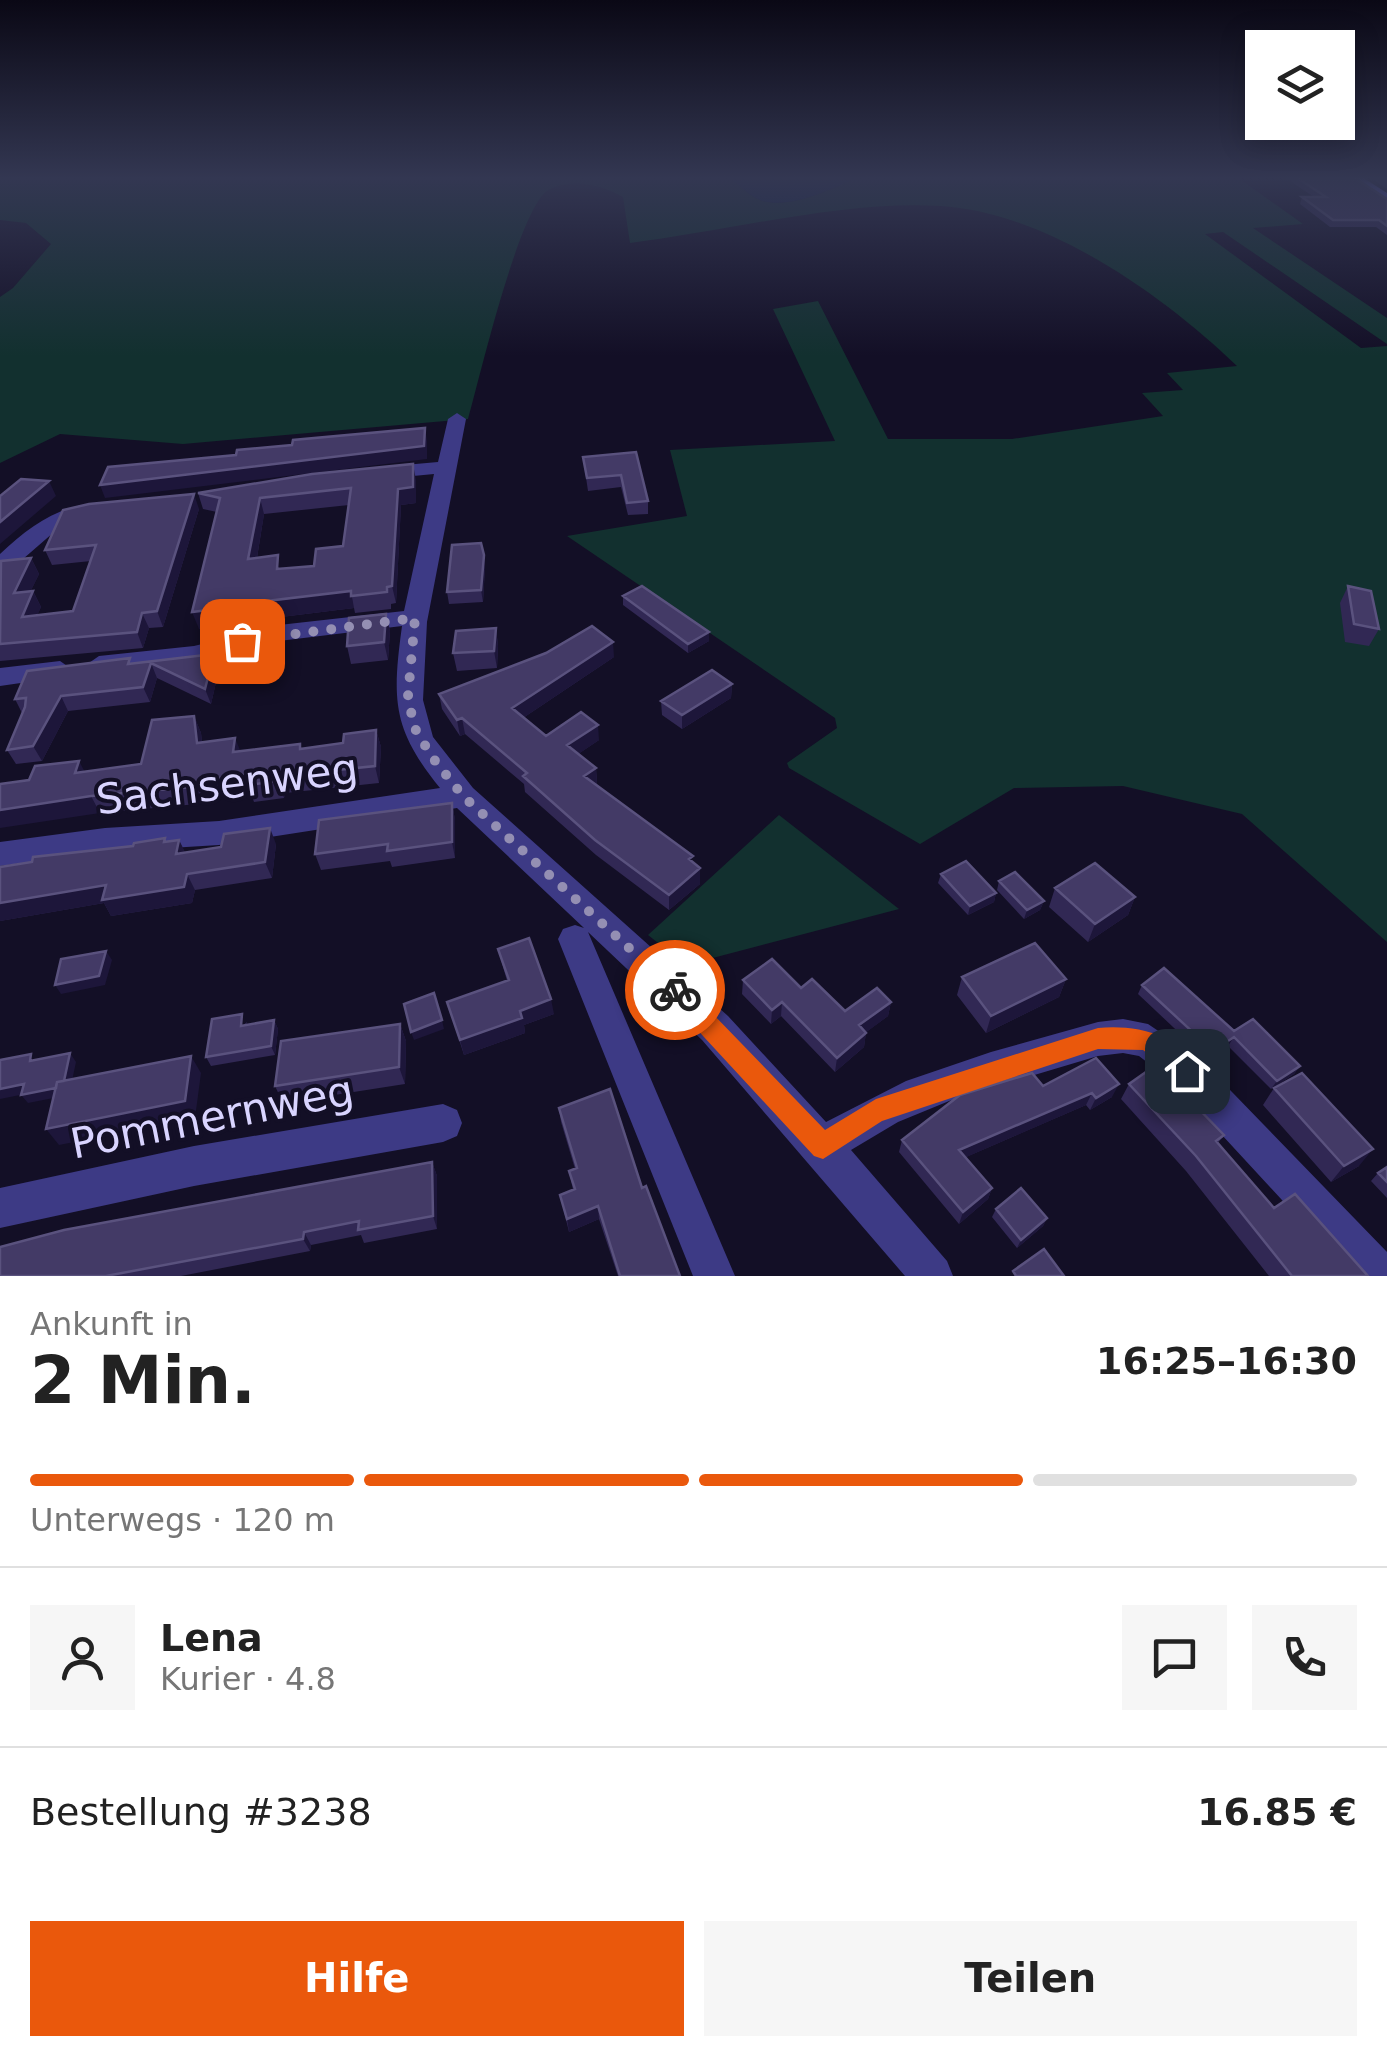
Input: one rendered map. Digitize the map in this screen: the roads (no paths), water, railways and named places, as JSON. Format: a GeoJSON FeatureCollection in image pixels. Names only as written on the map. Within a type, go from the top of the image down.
{"type":"FeatureCollection","features":[{"type":"Feature","properties":{"kind":"street"},"geometry":{"type":"LineString","coordinates":[[457,419],[415,618],[408,696],[414,727],[463,796],[715,1028],[932,1276]]}},
{"type":"Feature","properties":{"kind":"street"},"geometry":{"type":"LineString","coordinates":[[354,476],[448,467]]}},
{"type":"Feature","properties":{"kind":"street"},"geometry":{"type":"LineString","coordinates":[[0,568],[40,530],[70,511],[108,507]]}},
{"type":"Feature","properties":{"kind":"street"},"geometry":{"type":"LineString","coordinates":[[0,677],[194,654],[279,633],[415,618]]}},
{"type":"Feature","properties":{"kind":"street","name":"Sachsenweg"},"geometry":{"type":"LineString","coordinates":[[0,854],[105,840],[219,833],[463,796]]}},
{"type":"Feature","properties":{"kind":"street"},"geometry":{"type":"LineString","coordinates":[[575,939],[714,1276]]}},
{"type":"Feature","properties":{"kind":"street"},"geometry":{"type":"LineString","coordinates":[[823,1147],[876,1111],[911,1098],[1098,1038],[1148,1040],[1187,1071],[1232,1116],[1381,1276]]}},
{"type":"Feature","properties":{"kind":"street","name":"Pommernweg"},"geometry":{"type":"LineString","coordinates":[[0,1208],[194,1166],[443,1123]]}}]}
